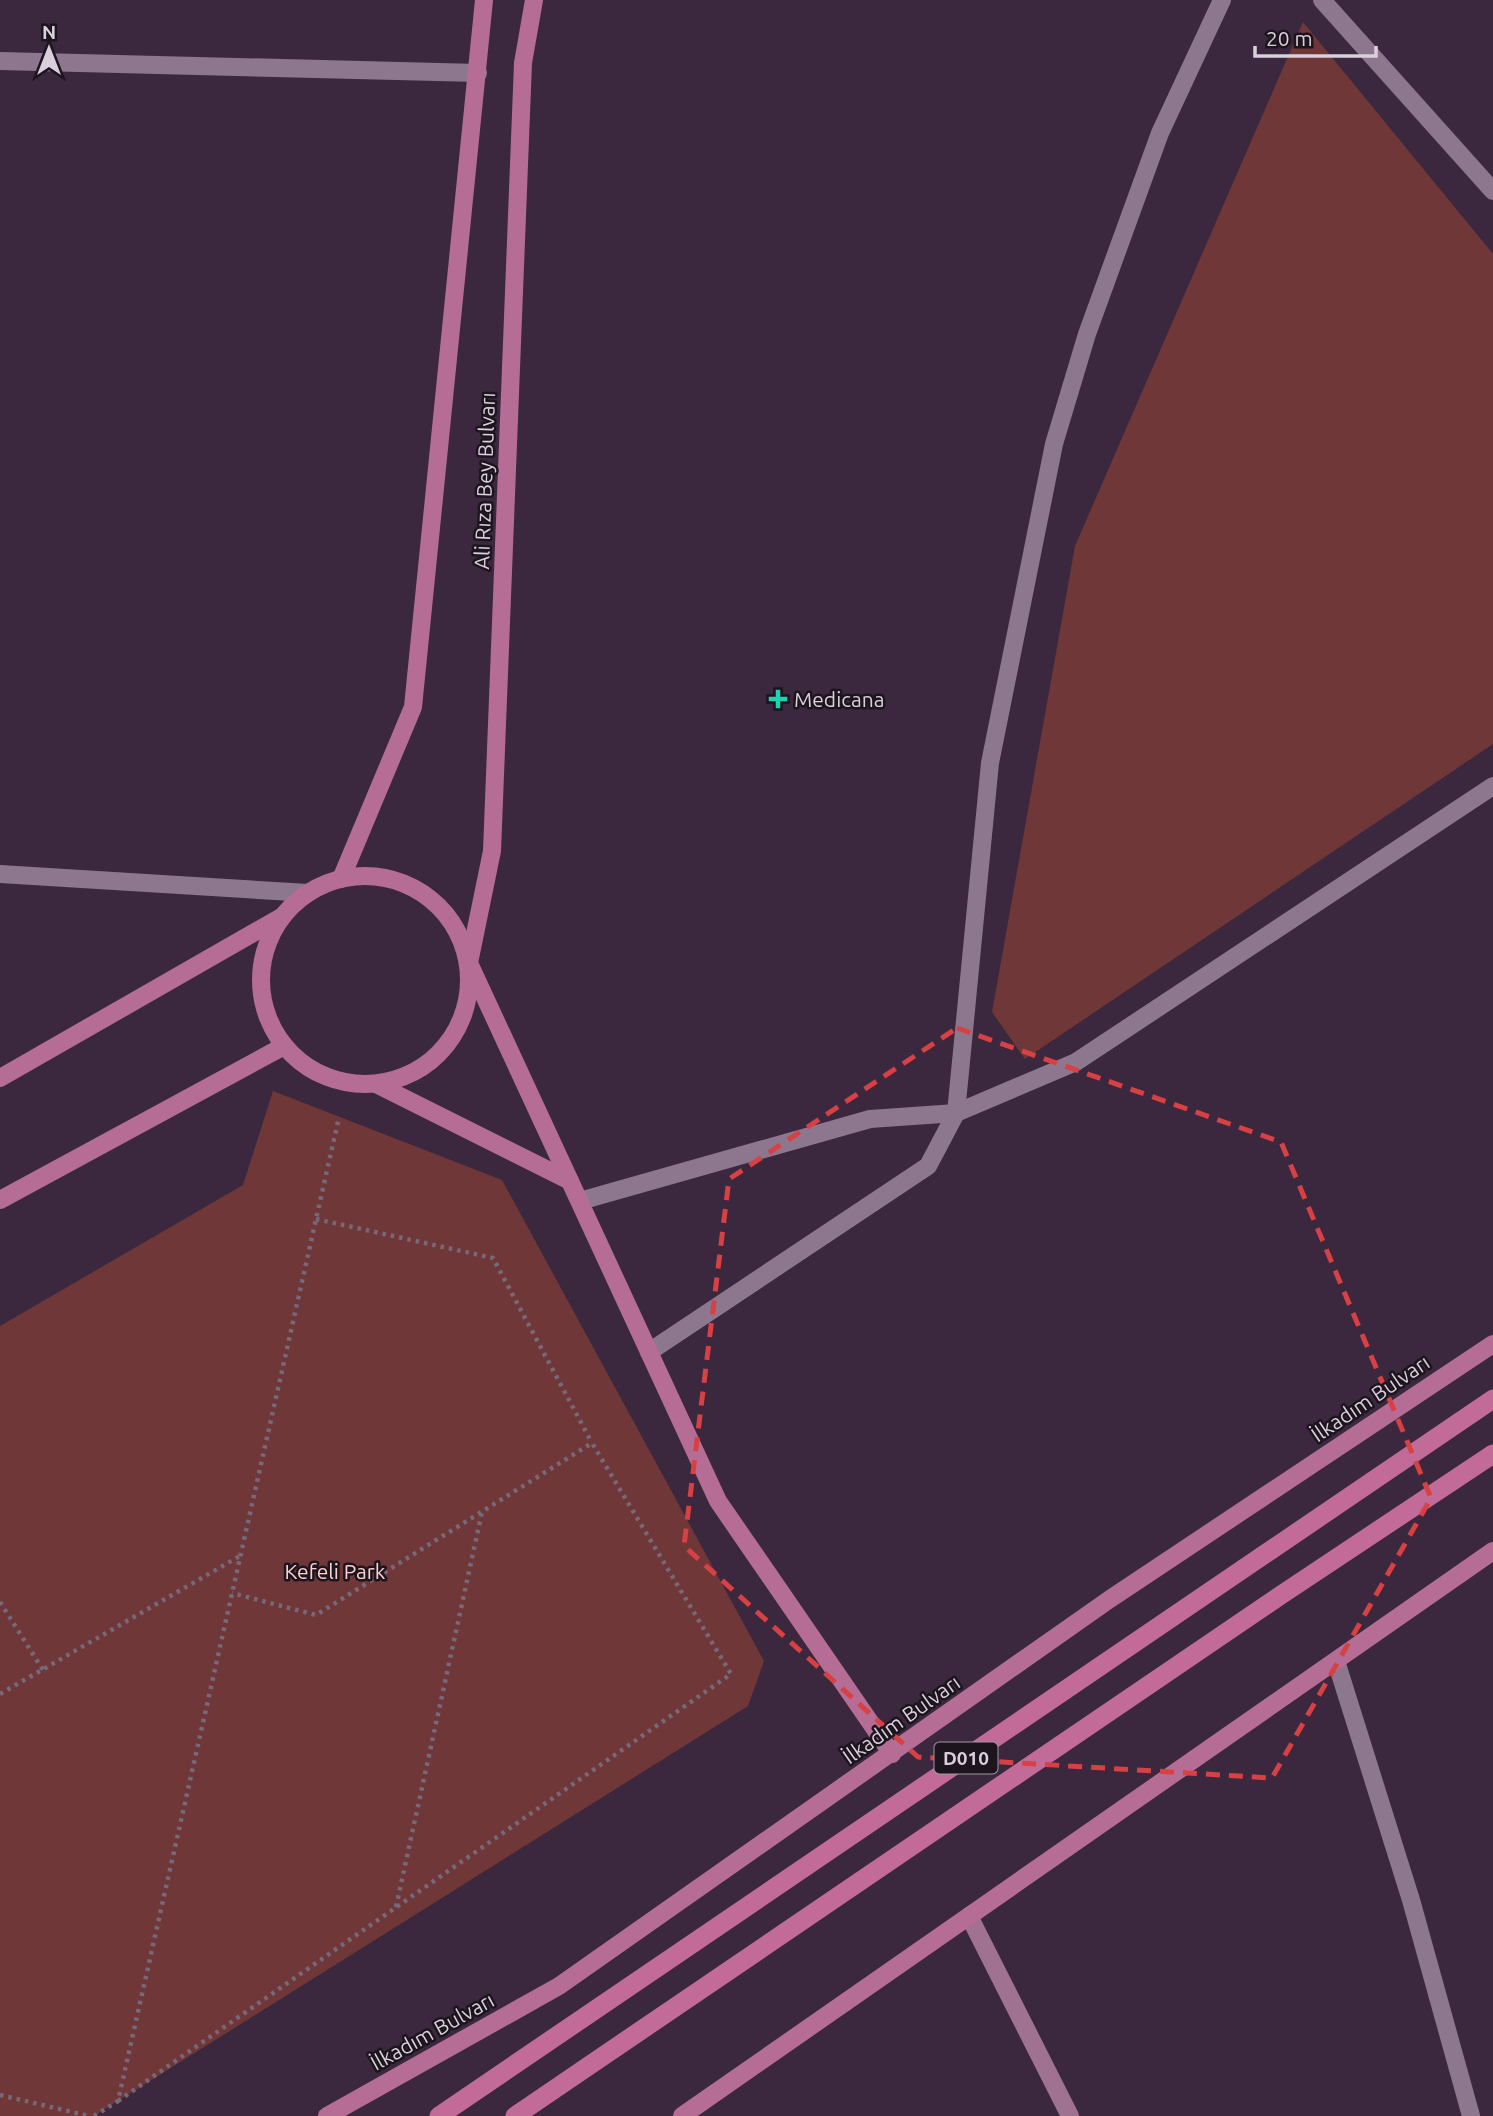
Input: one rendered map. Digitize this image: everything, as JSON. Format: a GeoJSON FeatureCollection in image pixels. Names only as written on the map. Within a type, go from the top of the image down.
{"type":"FeatureCollection","features":[{"type":"Feature","properties":{"kind":"highway","name":"D010"},"geometry":{"type":"LineString","coordinates":[[439,2116],[1493,1399]]}},
{"type":"Feature","properties":{"kind":"highway","name":"D010"},"geometry":{"type":"LineString","coordinates":[[514,2116],[1493,1454]]}},
{"type":"Feature","properties":{"kind":"main road","name":"Ali Rıza Bey Bulvarı"},"geometry":{"type":"LineString","coordinates":[[341,879],[413,707],[484,0]]}},
{"type":"Feature","properties":{"kind":"main road","name":"Ali Rıza Bey Bulvarı"},"geometry":{"type":"LineString","coordinates":[[469,963],[492,851],[523,63],[534,0]]}},
{"type":"Feature","properties":{"kind":"main road"},"geometry":{"type":"LineString","coordinates":[[0,1079],[283,916],[308,892],[341,879],[376,877],[409,885],[437,904],[458,931],[469,963],[718,1501],[892,1754]]}},
{"type":"Feature","properties":{"kind":"main road"},"geometry":{"type":"LineString","coordinates":[[283,916],[266,947],[261,981],[267,1016],[284,1046],[310,1069],[342,1082],[376,1084],[409,1075],[437,1056],[458,1029],[469,997],[469,963]]}},
{"type":"Feature","properties":{"kind":"main road"},"geometry":{"type":"LineString","coordinates":[[0,1200],[284,1046]]}},
{"type":"Feature","properties":{"kind":"main road"},"geometry":{"type":"LineString","coordinates":[[376,1084],[570,1181]]}},
{"type":"Feature","properties":{"kind":"main road","name":"İlkadım Bulvarı"},"geometry":{"type":"LineString","coordinates":[[327,2116],[559,1986],[1110,1599],[1493,1344]]}},
{"type":"Feature","properties":{"kind":"main road"},"geometry":{"type":"LineString","coordinates":[[682,2116],[1493,1551]]}},
{"type":"Feature","properties":{"kind":"main road"},"geometry":{"type":"LineString","coordinates":[[969,1916],[1070,2116]]}},
{"type":"Feature","properties":{"kind":"street"},"geometry":{"type":"LineString","coordinates":[[649,1352],[928,1166],[956,1113],[990,763],[1054,444],[1087,334],[1160,133],[1222,0]]}},
{"type":"Feature","properties":{"kind":"street"},"geometry":{"type":"LineString","coordinates":[[1322,0],[1493,191]]}},
{"type":"Feature","properties":{"kind":"street"},"geometry":{"type":"LineString","coordinates":[[0,61],[478,73]]}},
{"type":"Feature","properties":{"kind":"street"},"geometry":{"type":"LineString","coordinates":[[580,1201],[870,1119],[956,1113],[1076,1062],[1493,786]]}},
{"type":"Feature","properties":{"kind":"street"},"geometry":{"type":"LineString","coordinates":[[0,874],[308,892]]}},
{"type":"Feature","properties":{"kind":"street"},"geometry":{"type":"LineString","coordinates":[[1336,1661],[1411,1900],[1471,2116]]}},
{"type":"Feature","properties":{"kind":"path"},"geometry":{"type":"LineString","coordinates":[[118,2101],[339,1117]]}},
{"type":"Feature","properties":{"kind":"path"},"geometry":{"type":"LineString","coordinates":[[0,2095],[91,2116],[118,2101],[732,1674],[592,1443],[493,1258],[316,1219]]}},
{"type":"Feature","properties":{"kind":"path"},"geometry":{"type":"LineString","coordinates":[[232,1593],[316,1615],[592,1443]]}},
{"type":"Feature","properties":{"kind":"path"},"geometry":{"type":"LineString","coordinates":[[396,1907],[482,1511]]}},
{"type":"Feature","properties":{"kind":"path"},"geometry":{"type":"LineString","coordinates":[[0,1694],[240,1556]]}},
{"type":"Feature","properties":{"kind":"path"},"geometry":{"type":"LineString","coordinates":[[0,1602],[43,1670]]}},
{"type":"Feature","properties":{"kind":"highlighted area"},"geometry":{"type":"Polygon","coordinates":[[[957,1028],[1281,1142],[1431,1498],[1272,1778],[918,1757],[684,1546],[729,1179],[957,1028]]]}},
{"type":"Feature","properties":{"kind":"green space"},"geometry":{"type":"Polygon","coordinates":[[[1303,22],[1493,254],[1493,744],[1025,1059],[992,1012],[1075,546],[1303,22]]]}},
{"type":"Feature","properties":{"kind":"green space","name":"Kefeli Park"},"geometry":{"type":"Polygon","coordinates":[[[273,1091],[502,1180],[764,1661],[748,1706],[94,2116],[0,2116],[0,1326],[243,1185],[273,1091]]]}},
{"type":"Feature","properties":{"kind":"place","name":"Medicana"},"geometry":{"type":"Point","coordinates":[778,699]}}]}
